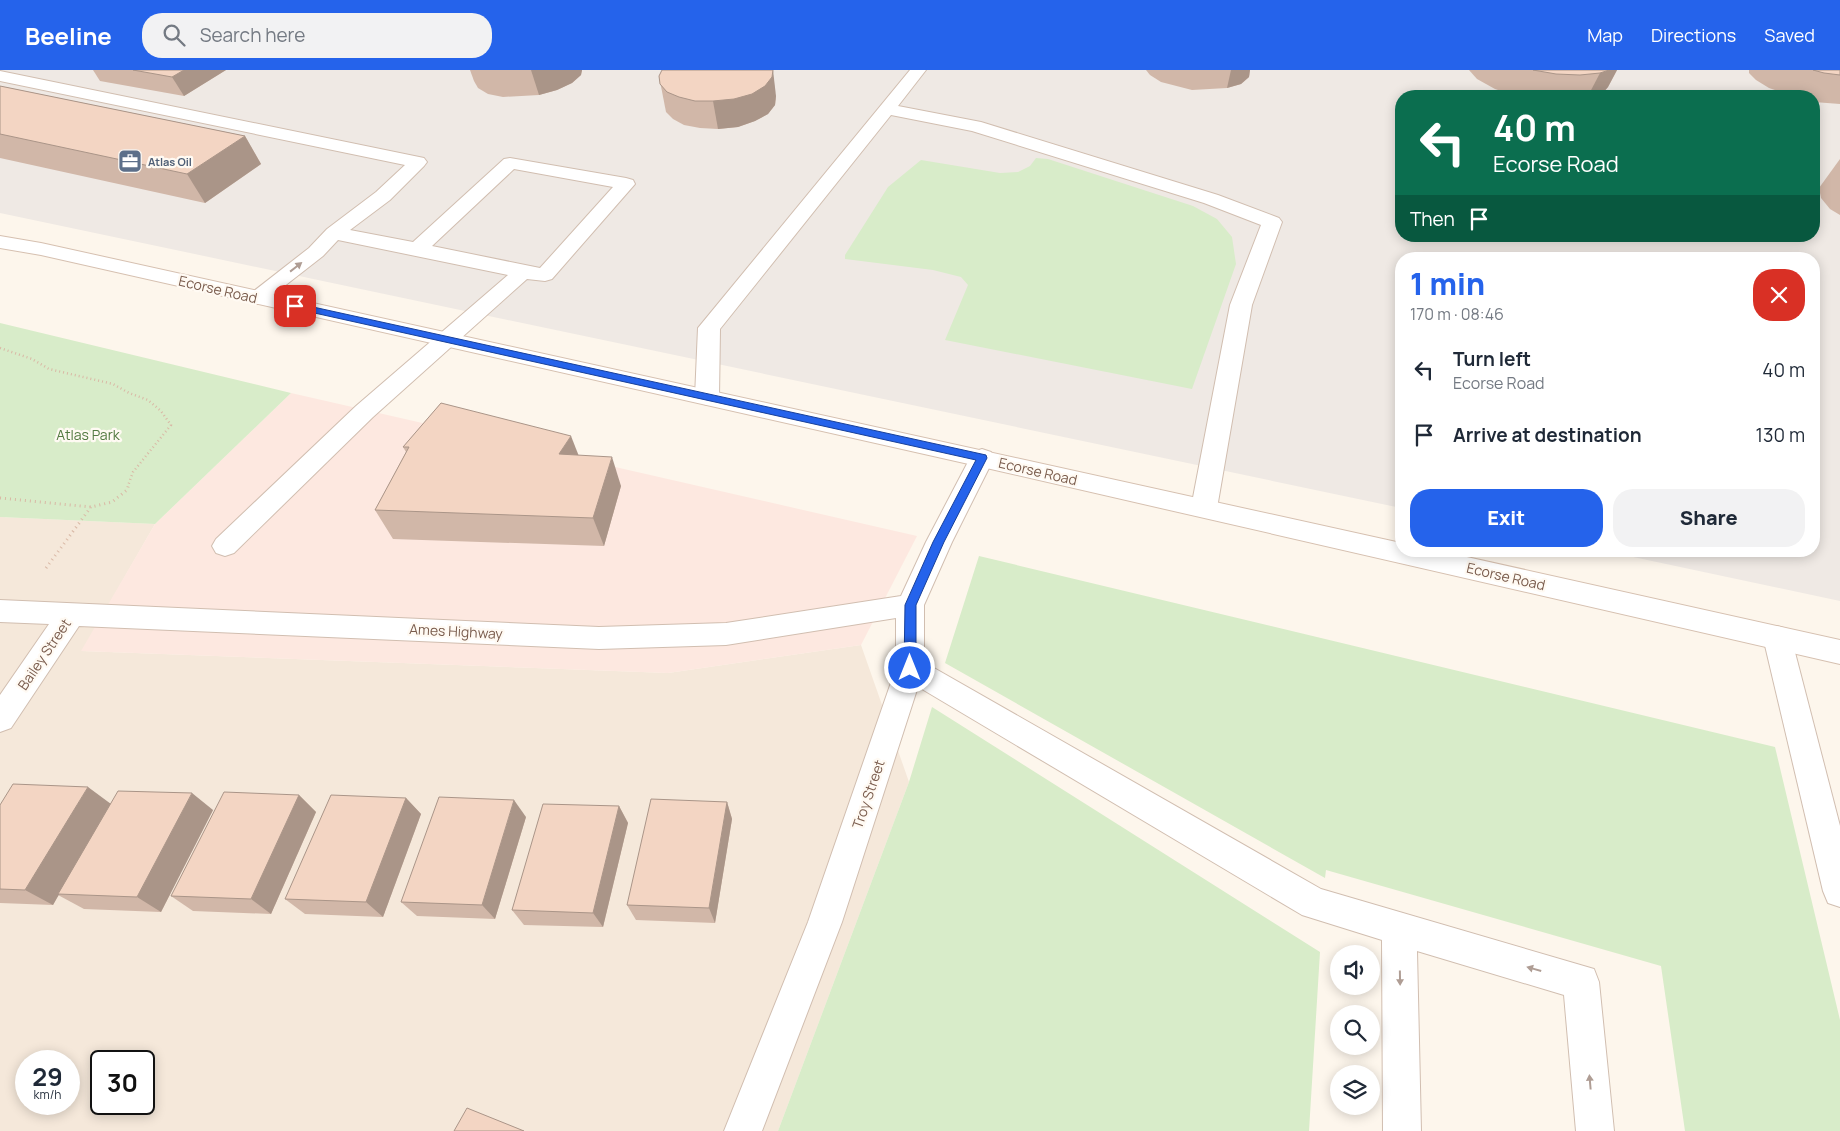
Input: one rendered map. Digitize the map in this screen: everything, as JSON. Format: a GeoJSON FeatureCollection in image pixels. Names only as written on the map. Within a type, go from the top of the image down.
{"type":"FeatureCollection","features":[{"type":"Feature","properties":{"kind":"main road"},"geometry":{"type":"LineString","coordinates":[[0,76],[11,70]]}},
{"type":"Feature","properties":{"kind":"main road"},"geometry":{"type":"LineString","coordinates":[[707,397],[709,328],[918,70]]}},
{"type":"Feature","properties":{"kind":"main road"},"geometry":{"type":"LineString","coordinates":[[0,76],[418,162],[383,196],[334,232],[316,252],[258,298]]}},
{"type":"Feature","properties":{"kind":"main road"},"geometry":{"type":"LineString","coordinates":[[887,109],[975,126],[1211,199],[1272,222],[1241,305],[1204,508]]}},
{"type":"Feature","properties":{"kind":"main road"},"geometry":{"type":"LineString","coordinates":[[334,232],[522,272],[544,275],[626,184],[510,163],[417,249]]}},
{"type":"Feature","properties":{"kind":"main road","name":"Ecorse Road"},"geometry":{"type":"LineString","coordinates":[[0,242],[41,249],[1395,551]]}},
{"type":"Feature","properties":{"kind":"main road"},"geometry":{"type":"LineString","coordinates":[[225,546],[291,478],[371,404],[510,285],[522,272]]}},
{"type":"Feature","properties":{"kind":"main road","name":"Troy Street"},"geometry":{"type":"LineString","coordinates":[[743,1131],[825,922],[910,668],[910,605],[939,542],[982,458]]}},
{"type":"Feature","properties":{"kind":"main road","name":"Ecorse Road"},"geometry":{"type":"LineString","coordinates":[[1422,557],[1840,652]]}},
{"type":"Feature","properties":{"kind":"main road","name":"Ames Highway"},"geometry":{"type":"LineString","coordinates":[[0,611],[600,638],[726,634],[910,605]]}},
{"type":"Feature","properties":{"kind":"main road","name":"Bailey Street"},"geometry":{"type":"LineString","coordinates":[[0,719],[71,615]]}},
{"type":"Feature","properties":{"kind":"main road"},"geometry":{"type":"LineString","coordinates":[[1777,637],[1840,891]]}},
{"type":"Feature","properties":{"kind":"main road"},"geometry":{"type":"LineString","coordinates":[[910,668],[1314,903],[1581,982],[1595,1131]]}},
{"type":"Feature","properties":{"kind":"main road"},"geometry":{"type":"LineString","coordinates":[[1399,929],[1402,1131]]}},
{"type":"Feature","properties":{"kind":"path"},"geometry":{"type":"LineString","coordinates":[[0,348],[32,358],[48,369],[112,384],[148,400],[162,411],[171,425],[133,472],[127,490],[112,502],[91,506],[0,498]]}},
{"type":"Feature","properties":{"kind":"path"},"geometry":{"type":"LineString","coordinates":[[46,568],[91,506]]}},
{"type":"Feature","properties":{"kind":"shaded area","name":"Atlas Oil"},"geometry":{"type":"Polygon","coordinates":[[[0,70],[1840,70],[1840,601],[1633,557],[1820,557],[1820,252],[1395,252],[1395,507],[0,213],[0,70]]]}},
{"type":"Feature","properties":{"kind":"shaded area"},"geometry":{"type":"Polygon","coordinates":[[[291,393],[917,536],[861,645],[668,673],[81,651],[155,524],[291,393]]]}},
{"type":"Feature","properties":{"kind":"shaded area"},"geometry":{"type":"Polygon","coordinates":[[[0,517],[155,524],[82,651],[668,673],[861,645],[909,782],[778,1131],[0,1131],[0,517]]]}},
{"type":"Feature","properties":{"kind":"green space"},"geometry":{"type":"Polygon","coordinates":[[[1036,158],[1048,159],[1193,206],[1217,219],[1232,237],[1236,264],[1192,389],[945,340],[968,285],[961,277],[933,270],[845,259],[845,255],[888,187],[921,160],[1000,173],[1018,172],[1030,166],[1036,158]]]}},
{"type":"Feature","properties":{"kind":"green space","name":"Atlas Park"},"geometry":{"type":"Polygon","coordinates":[[[0,323],[291,393],[155,524],[0,517],[0,323]]]}},
{"type":"Feature","properties":{"kind":"green space"},"geometry":{"type":"Polygon","coordinates":[[[979,556],[1775,747],[1840,1020],[1840,1131],[1685,1131],[1661,966],[1326,870],[1325,878],[945,663],[979,556]]]}},
{"type":"Feature","properties":{"kind":"green space"},"geometry":{"type":"Polygon","coordinates":[[[932,707],[1320,952],[1309,1131],[778,1131],[909,782],[932,707]]]}},
{"type":"Feature","properties":{"kind":"building"},"geometry":{"type":"Polygon","coordinates":[[[133,70],[184,70],[172,77],[133,70]]]}},
{"type":"Feature","properties":{"kind":"building"},"geometry":{"type":"Polygon","coordinates":[[[662,70],[773,70],[772,77],[765,86],[752,94],[734,99],[695,101],[667,92],[660,84],[659,76],[662,70]]]}},
{"type":"Feature","properties":{"kind":"building"},"geometry":{"type":"Polygon","coordinates":[[[1533,70],[1609,70],[1580,75],[1556,74],[1533,70]]]}},
{"type":"Feature","properties":{"kind":"building"},"geometry":{"type":"Polygon","coordinates":[[[1813,70],[1840,70],[1840,75],[1824,73],[1813,70]]]}},
{"type":"Feature","properties":{"kind":"building"},"geometry":{"type":"Polygon","coordinates":[[[0,86],[245,136],[187,174],[0,134],[0,86]]]}},
{"type":"Feature","properties":{"kind":"building"},"geometry":{"type":"Polygon","coordinates":[[[441,403],[571,436],[559,454],[612,457],[593,518],[375,510],[409,447],[403,447],[441,403]]]}},
{"type":"Feature","properties":{"kind":"building"},"geometry":{"type":"Polygon","coordinates":[[[13,784],[88,787],[25,890],[0,889],[0,805],[13,784]]]}},
{"type":"Feature","properties":{"kind":"building"},"geometry":{"type":"Polygon","coordinates":[[[118,791],[192,793],[137,897],[58,894],[118,791]]]}},
{"type":"Feature","properties":{"kind":"building"},"geometry":{"type":"Polygon","coordinates":[[[224,792],[299,795],[251,899],[171,896],[224,792]]]}},
{"type":"Feature","properties":{"kind":"building"},"geometry":{"type":"Polygon","coordinates":[[[331,795],[406,798],[366,902],[285,899],[331,795]]]}},
{"type":"Feature","properties":{"kind":"building"},"geometry":{"type":"Polygon","coordinates":[[[439,797],[514,800],[482,905],[401,902],[439,797]]]}},
{"type":"Feature","properties":{"kind":"building"},"geometry":{"type":"Polygon","coordinates":[[[651,799],[727,802],[709,908],[627,905],[651,799]]]}},
{"type":"Feature","properties":{"kind":"building"},"geometry":{"type":"Polygon","coordinates":[[[543,804],[619,806],[593,913],[512,910],[543,804]]]}},
{"type":"Feature","properties":{"kind":"building"},"geometry":{"type":"Polygon","coordinates":[[[467,1108],[524,1131],[454,1131],[467,1108]]]}},
{"type":"Feature","properties":{"kind":"place","name":"Atlas Oil"},"geometry":{"type":"Point","coordinates":[130,161]}},
{"type":"Feature","properties":{"kind":"route"},"geometry":{"type":"LineString","coordinates":[[295,306],[982,458],[939,542],[910,605],[910,668]]}}]}
